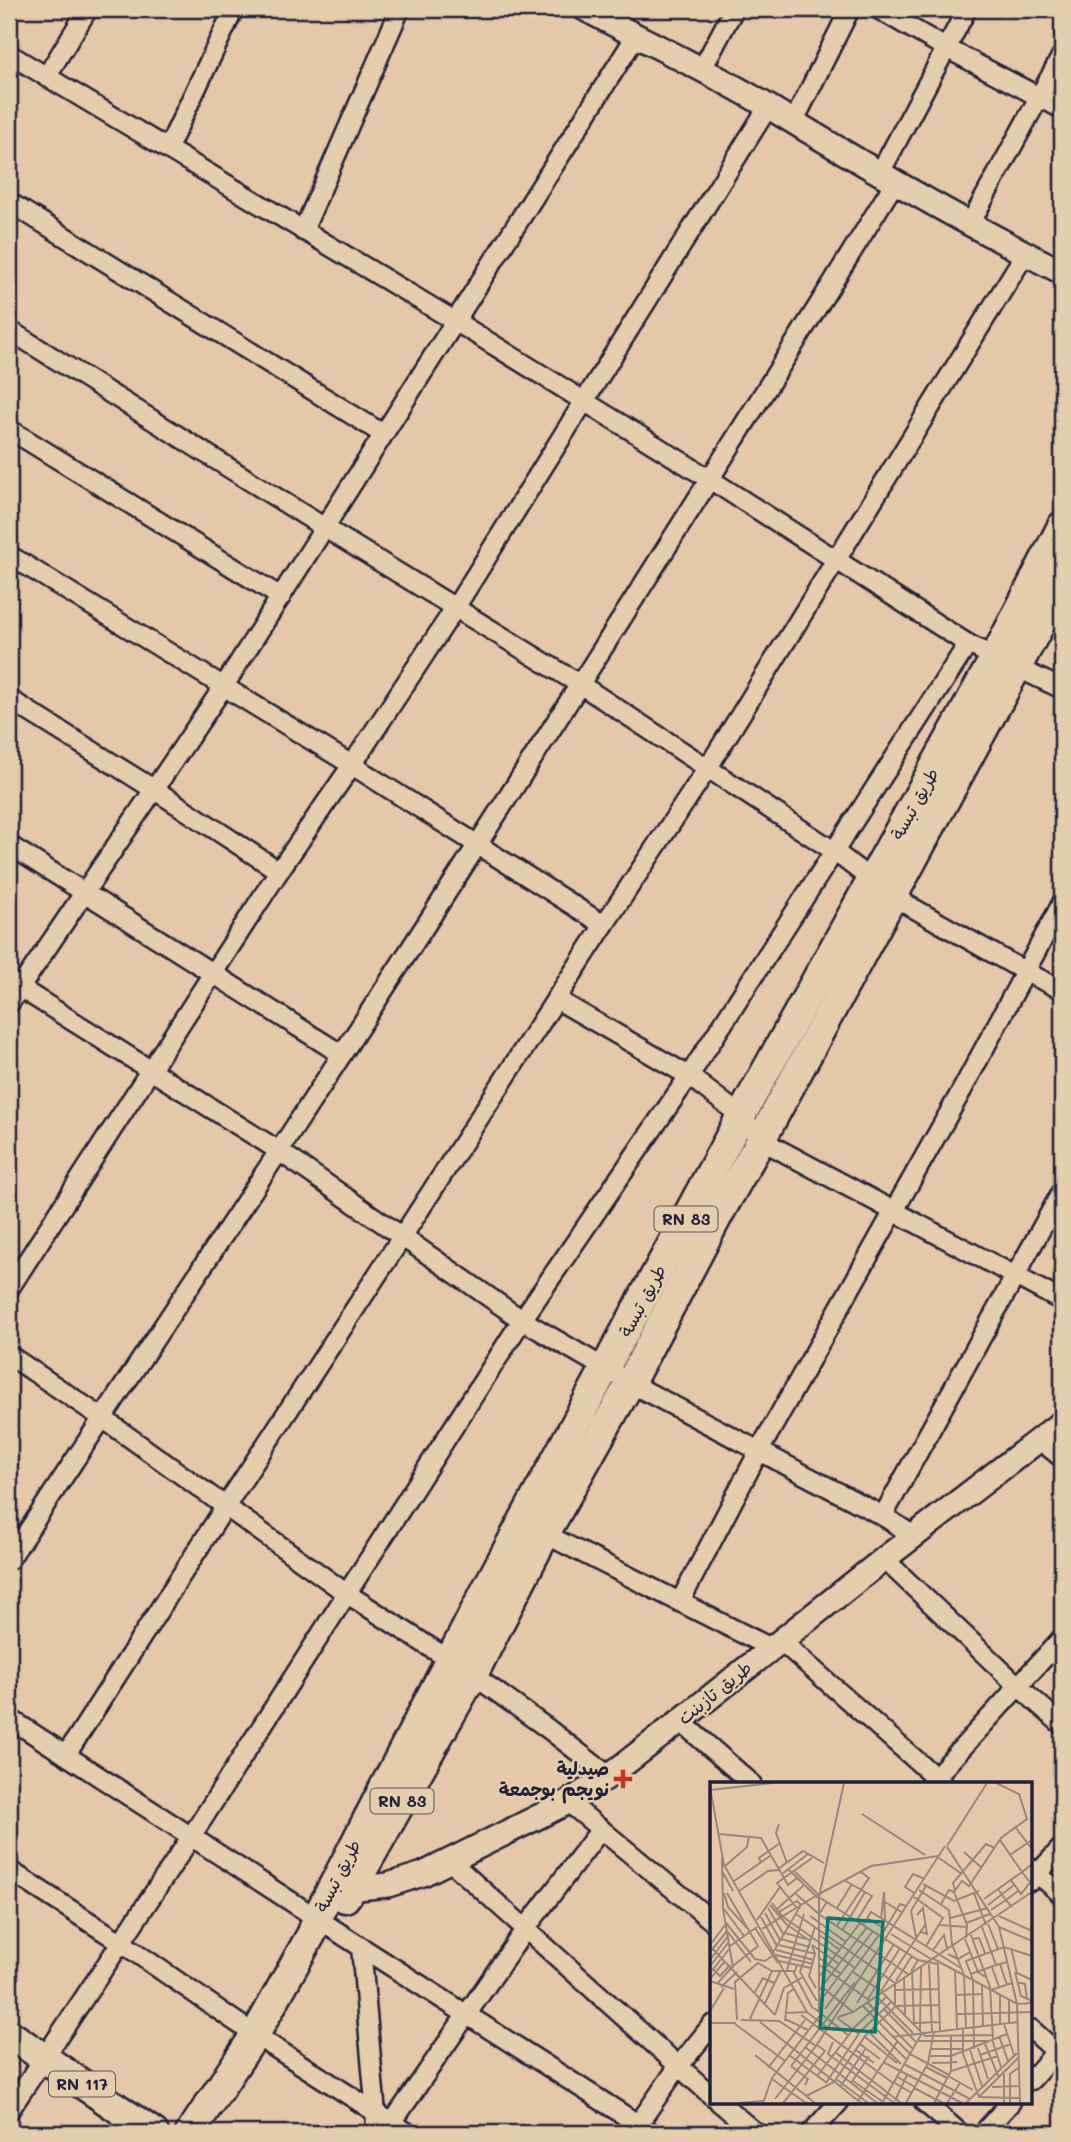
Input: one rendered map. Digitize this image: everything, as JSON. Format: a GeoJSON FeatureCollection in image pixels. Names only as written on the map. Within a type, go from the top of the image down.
{"type":"FeatureCollection","features":[{"type":"Feature","properties":{"kind":"main road","name":"طريق تبسة"},"geometry":{"type":"LineString","coordinates":[[1007,662],[1062,526]]}},
{"type":"Feature","properties":{"kind":"main road","name":"طريق تبسة"},"geometry":{"type":"LineString","coordinates":[[461,1668],[545,1534],[741,1116],[882,889],[1007,662],[1062,583]]}},
{"type":"Feature","properties":{"kind":"main road","name":"طريق تبسة"},"geometry":{"type":"LineString","coordinates":[[190,2133],[255,2035],[318,1924],[341,1890],[618,1377],[761,1140],[882,889]]}},
{"type":"Feature","properties":{"kind":"main road","name":"RN 117"},"geometry":{"type":"LineString","coordinates":[[9,2034],[154,2133]]}},
{"type":"Feature","properties":{"kind":"street"},"geometry":{"type":"LineString","coordinates":[[46,77],[88,9]]}},
{"type":"Feature","properties":{"kind":"street"},"geometry":{"type":"LineString","coordinates":[[168,148],[234,9]]}},
{"type":"Feature","properties":{"kind":"street"},"geometry":{"type":"LineString","coordinates":[[303,231],[400,9]]}},
{"type":"Feature","properties":{"kind":"street"},"geometry":{"type":"LineString","coordinates":[[585,9],[768,107],[970,224],[1061,270]]}},
{"type":"Feature","properties":{"kind":"street"},"geometry":{"type":"LineString","coordinates":[[701,71],[734,9]]}},
{"type":"Feature","properties":{"kind":"street"},"geometry":{"type":"LineString","coordinates":[[793,123],[850,9]]}},
{"type":"Feature","properties":{"kind":"street"},"geometry":{"type":"LineString","coordinates":[[878,9],[1062,109]]}},
{"type":"Feature","properties":{"kind":"street"},"geometry":{"type":"LineString","coordinates":[[9,1560],[279,1151],[711,480],[887,178],[946,48],[967,9]]}},
{"type":"Feature","properties":{"kind":"street"},"geometry":{"type":"LineString","coordinates":[[9,1004],[14,985],[86,892],[224,686],[636,36]]}},
{"type":"Feature","properties":{"kind":"street"},"geometry":{"type":"LineString","coordinates":[[9,54],[455,321],[968,644],[1062,689]]}},
{"type":"Feature","properties":{"kind":"street"},"geometry":{"type":"LineString","coordinates":[[970,224],[1062,55]]}},
{"type":"Feature","properties":{"kind":"street"},"geometry":{"type":"LineString","coordinates":[[9,1289],[279,871],[455,608],[768,107]]}},
{"type":"Feature","properties":{"kind":"street"},"geometry":{"type":"LineString","coordinates":[[9,202],[383,434]]}},
{"type":"Feature","properties":{"kind":"street"},"geometry":{"type":"LineString","coordinates":[[66,1755],[707,769],[1025,254]]}},
{"type":"Feature","properties":{"kind":"street"},"geometry":{"type":"LineString","coordinates":[[9,330],[581,685],[834,851],[882,889],[1062,990]]}},
{"type":"Feature","properties":{"kind":"street"},"geometry":{"type":"LineString","coordinates":[[9,429],[281,597]]}},
{"type":"Feature","properties":{"kind":"street"},"geometry":{"type":"LineString","coordinates":[[9,555],[352,765],[604,925]]}},
{"type":"Feature","properties":{"kind":"street"},"geometry":{"type":"LineString","coordinates":[[9,2111],[191,1837],[522,1320],[690,1076],[968,644]]}},
{"type":"Feature","properties":{"kind":"street"},"geometry":{"type":"LineString","coordinates":[[9,699],[279,871]]}},
{"type":"Feature","properties":{"kind":"street"},"geometry":{"type":"LineString","coordinates":[[9,845],[341,1054]]}},
{"type":"Feature","properties":{"kind":"street"},"geometry":{"type":"LineString","coordinates":[[680,1602],[759,1451],[896,1210],[1062,903]]}},
{"type":"Feature","properties":{"kind":"street"},"geometry":{"type":"LineString","coordinates":[[14,985],[279,1151],[522,1320],[618,1377],[883,1516],[914,1536]]}},
{"type":"Feature","properties":{"kind":"street"},"geometry":{"type":"LineString","coordinates":[[556,999],[690,1076],[741,1116],[761,1140],[1062,1301]]}},
{"type":"Feature","properties":{"kind":"street"},"geometry":{"type":"LineString","coordinates":[[883,1516],[1062,1191]]}},
{"type":"Feature","properties":{"kind":"street"},"geometry":{"type":"LineString","coordinates":[[9,1355],[346,1593],[547,1728],[609,1776]]}},
{"type":"Feature","properties":{"kind":"street","name":"طريق تازبنت"},"geometry":{"type":"LineString","coordinates":[[341,1890],[396,1883],[451,1861],[568,1802],[609,1776],[1062,1422]]}},
{"type":"Feature","properties":{"kind":"street"},"geometry":{"type":"LineString","coordinates":[[1040,1440],[1062,1458]]}},
{"type":"Feature","properties":{"kind":"street"},"geometry":{"type":"LineString","coordinates":[[545,1534],[680,1602],[776,1645],[936,1781],[1062,1639]]}},
{"type":"Feature","properties":{"kind":"street"},"geometry":{"type":"LineString","coordinates":[[884,1559],[1062,1725]]}},
{"type":"Feature","properties":{"kind":"street"},"geometry":{"type":"LineString","coordinates":[[9,1718],[318,1924],[361,1947],[641,2130],[678,2067],[710,2027]]}},
{"type":"Feature","properties":{"kind":"street"},"geometry":{"type":"LineString","coordinates":[[680,1721],[750,1782]]}},
{"type":"Feature","properties":{"kind":"street"},"geometry":{"type":"LineString","coordinates":[[568,1802],[710,1919]]}},
{"type":"Feature","properties":{"kind":"street"},"geometry":{"type":"LineString","coordinates":[[392,2123],[526,1928],[601,1829]]}},
{"type":"Feature","properties":{"kind":"street"},"geometry":{"type":"LineString","coordinates":[[1062,1847],[1033,1874],[1062,1895]]}},
{"type":"Feature","properties":{"kind":"street"},"geometry":{"type":"LineString","coordinates":[[451,1861],[710,2094]]}},
{"type":"Feature","properties":{"kind":"street"},"geometry":{"type":"LineString","coordinates":[[9,1870],[122,1943],[255,2035],[408,2133]]}},
{"type":"Feature","properties":{"kind":"street"},"geometry":{"type":"LineString","coordinates":[[361,1947],[376,2114],[375,2133]]}},
{"type":"Feature","properties":{"kind":"street"},"geometry":{"type":"LineString","coordinates":[[1032,2030],[1060,2051],[1032,2079]]}},
{"type":"Feature","properties":{"kind":"street"},"geometry":{"type":"LineString","coordinates":[[721,2104],[756,2133]]}},
{"type":"Feature","properties":{"kind":"street"},"geometry":{"type":"LineString","coordinates":[[811,2133],[837,2104]]}},
{"type":"Feature","properties":{"kind":"street"},"geometry":{"type":"LineString","coordinates":[[926,2104],[960,2133]]}},
{"type":"Feature","properties":{"kind":"street"},"geometry":{"type":"LineString","coordinates":[[983,2133],[1009,2104]]}},
{"type":"Feature","properties":{"kind":"place","name":"صيدلية نويجم بوجمعة"},"geometry":{"type":"Point","coordinates":[623,1779]}}]}
